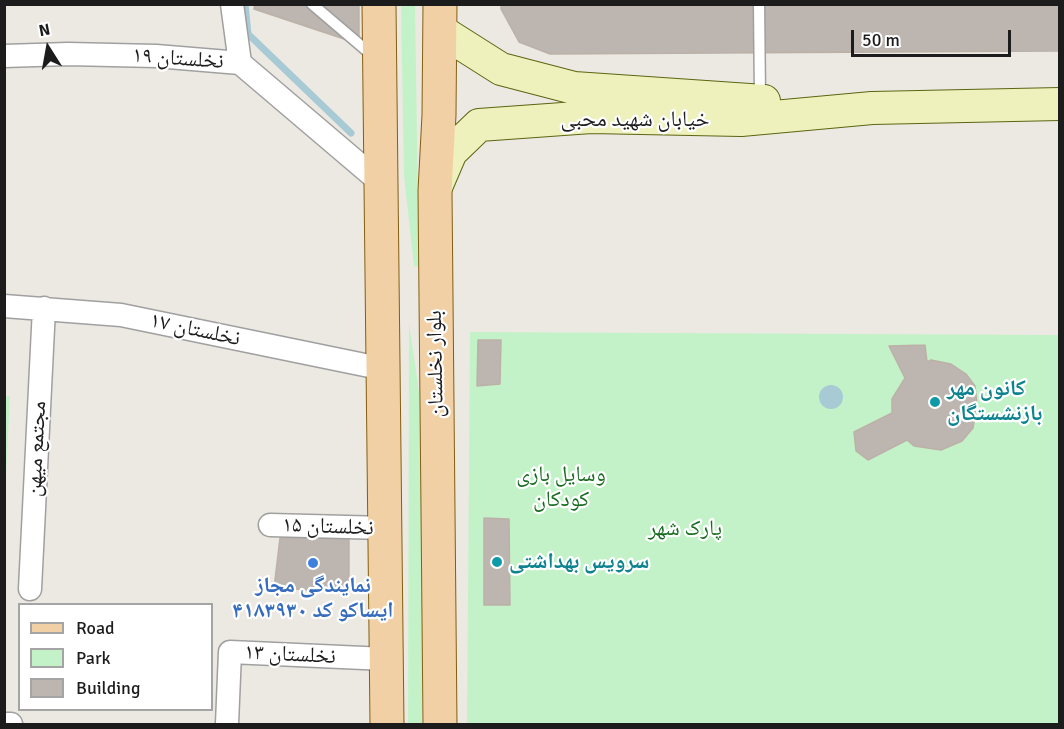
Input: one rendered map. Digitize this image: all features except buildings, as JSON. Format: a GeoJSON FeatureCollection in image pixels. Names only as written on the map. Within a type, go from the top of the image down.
{"type":"FeatureCollection","features":[{"type":"Feature","properties":{"kind":"main road"},"geometry":{"type":"LineString","coordinates":[[378,4],[387,724]]}},
{"type":"Feature","properties":{"kind":"main road","name":"خیابان شهید محبی"},"geometry":{"type":"LineString","coordinates":[[440,18],[501,69],[574,88],[872,108]]}},
{"type":"Feature","properties":{"kind":"main road","name":"بلوار نخلستان"},"geometry":{"type":"LineString","coordinates":[[440,18],[435,191],[440,724]]}},
{"type":"Feature","properties":{"kind":"main road","name":"خیابان شهید محبی"},"geometry":{"type":"LineString","coordinates":[[435,191],[451,152],[478,125],[591,117],[741,120],[872,108],[1059,104]]}},
{"type":"Feature","properties":{"kind":"street"},"geometry":{"type":"LineString","coordinates":[[232,4],[240,63]]}},
{"type":"Feature","properties":{"kind":"street","name":"نخلستان ۱۹"},"geometry":{"type":"LineString","coordinates":[[4,56],[68,54],[156,56],[240,63],[381,182]]}},
{"type":"Feature","properties":{"kind":"street","name":"نخلستان ۱۷"},"geometry":{"type":"LineString","coordinates":[[4,306],[121,315],[384,369]]}},
{"type":"Feature","properties":{"kind":"street","name":"مجتمع میهن"},"geometry":{"type":"LineString","coordinates":[[30,589],[44,308]]}},
{"type":"Feature","properties":{"kind":"street","name":"نخلستان ۱۵"},"geometry":{"type":"LineString","coordinates":[[270,525],[385,528]]}},
{"type":"Feature","properties":{"kind":"street","name":"نخلستان ۱۳"},"geometry":{"type":"LineString","coordinates":[[227,724],[231,652],[386,659]]}},
{"type":"Feature","properties":{"kind":"street"},"geometry":{"type":"LineString","coordinates":[[4,724],[11,724]]}},
{"type":"Feature","properties":{"kind":"lane"},"geometry":{"type":"LineString","coordinates":[[312,4],[380,62]]}},
{"type":"Feature","properties":{"kind":"lane"},"geometry":{"type":"LineString","coordinates":[[759,4],[760,100]]}},
{"type":"Feature","properties":{"kind":"green space"},"geometry":{"type":"Polygon","coordinates":[[[401,5],[415,5],[419,267],[414,266],[404,176],[401,5]]]}},
{"type":"Feature","properties":{"kind":"green space"},"geometry":{"type":"Polygon","coordinates":[[[409,323],[419,392],[424,507],[422,724],[408,724],[409,323]]]}},
{"type":"Feature","properties":{"kind":"green space","name":"پارک شهر"},"geometry":{"type":"Polygon","coordinates":[[[470,332],[1059,335],[1059,724],[467,724],[470,332]]]}},
{"type":"Feature","properties":{"kind":"green space"},"geometry":{"type":"Polygon","coordinates":[[[4,396],[10,396],[5,496],[4,396]]]}},
{"type":"Feature","properties":{"kind":"water"},"geometry":{"type":"Polygon","coordinates":[[[831,385],[839,389],[843,397],[839,405],[831,409],[823,405],[819,397],[823,389],[831,385]]]}},
{"type":"Feature","properties":{"kind":"waterway"},"geometry":{"type":"LineString","coordinates":[[245,4],[248,34],[351,133]]}},
{"type":"Feature","properties":{"kind":"place","name":"کانون مهر بازنشستگان"},"geometry":{"type":"Point","coordinates":[935,402]}},
{"type":"Feature","properties":{"kind":"place","name":"سرویس بهداشتی"},"geometry":{"type":"Point","coordinates":[497,562]}},
{"type":"Feature","properties":{"kind":"place","name":"نمایندگی مجاز ایساکو کد ۴۱۸۳۹۳۰"},"geometry":{"type":"Point","coordinates":[313,563]}},
{"type":"Feature","properties":{"kind":"park label","name":"وسایل بازی کودکان"},"geometry":{"type":"Point","coordinates":[561,488]}}]}
